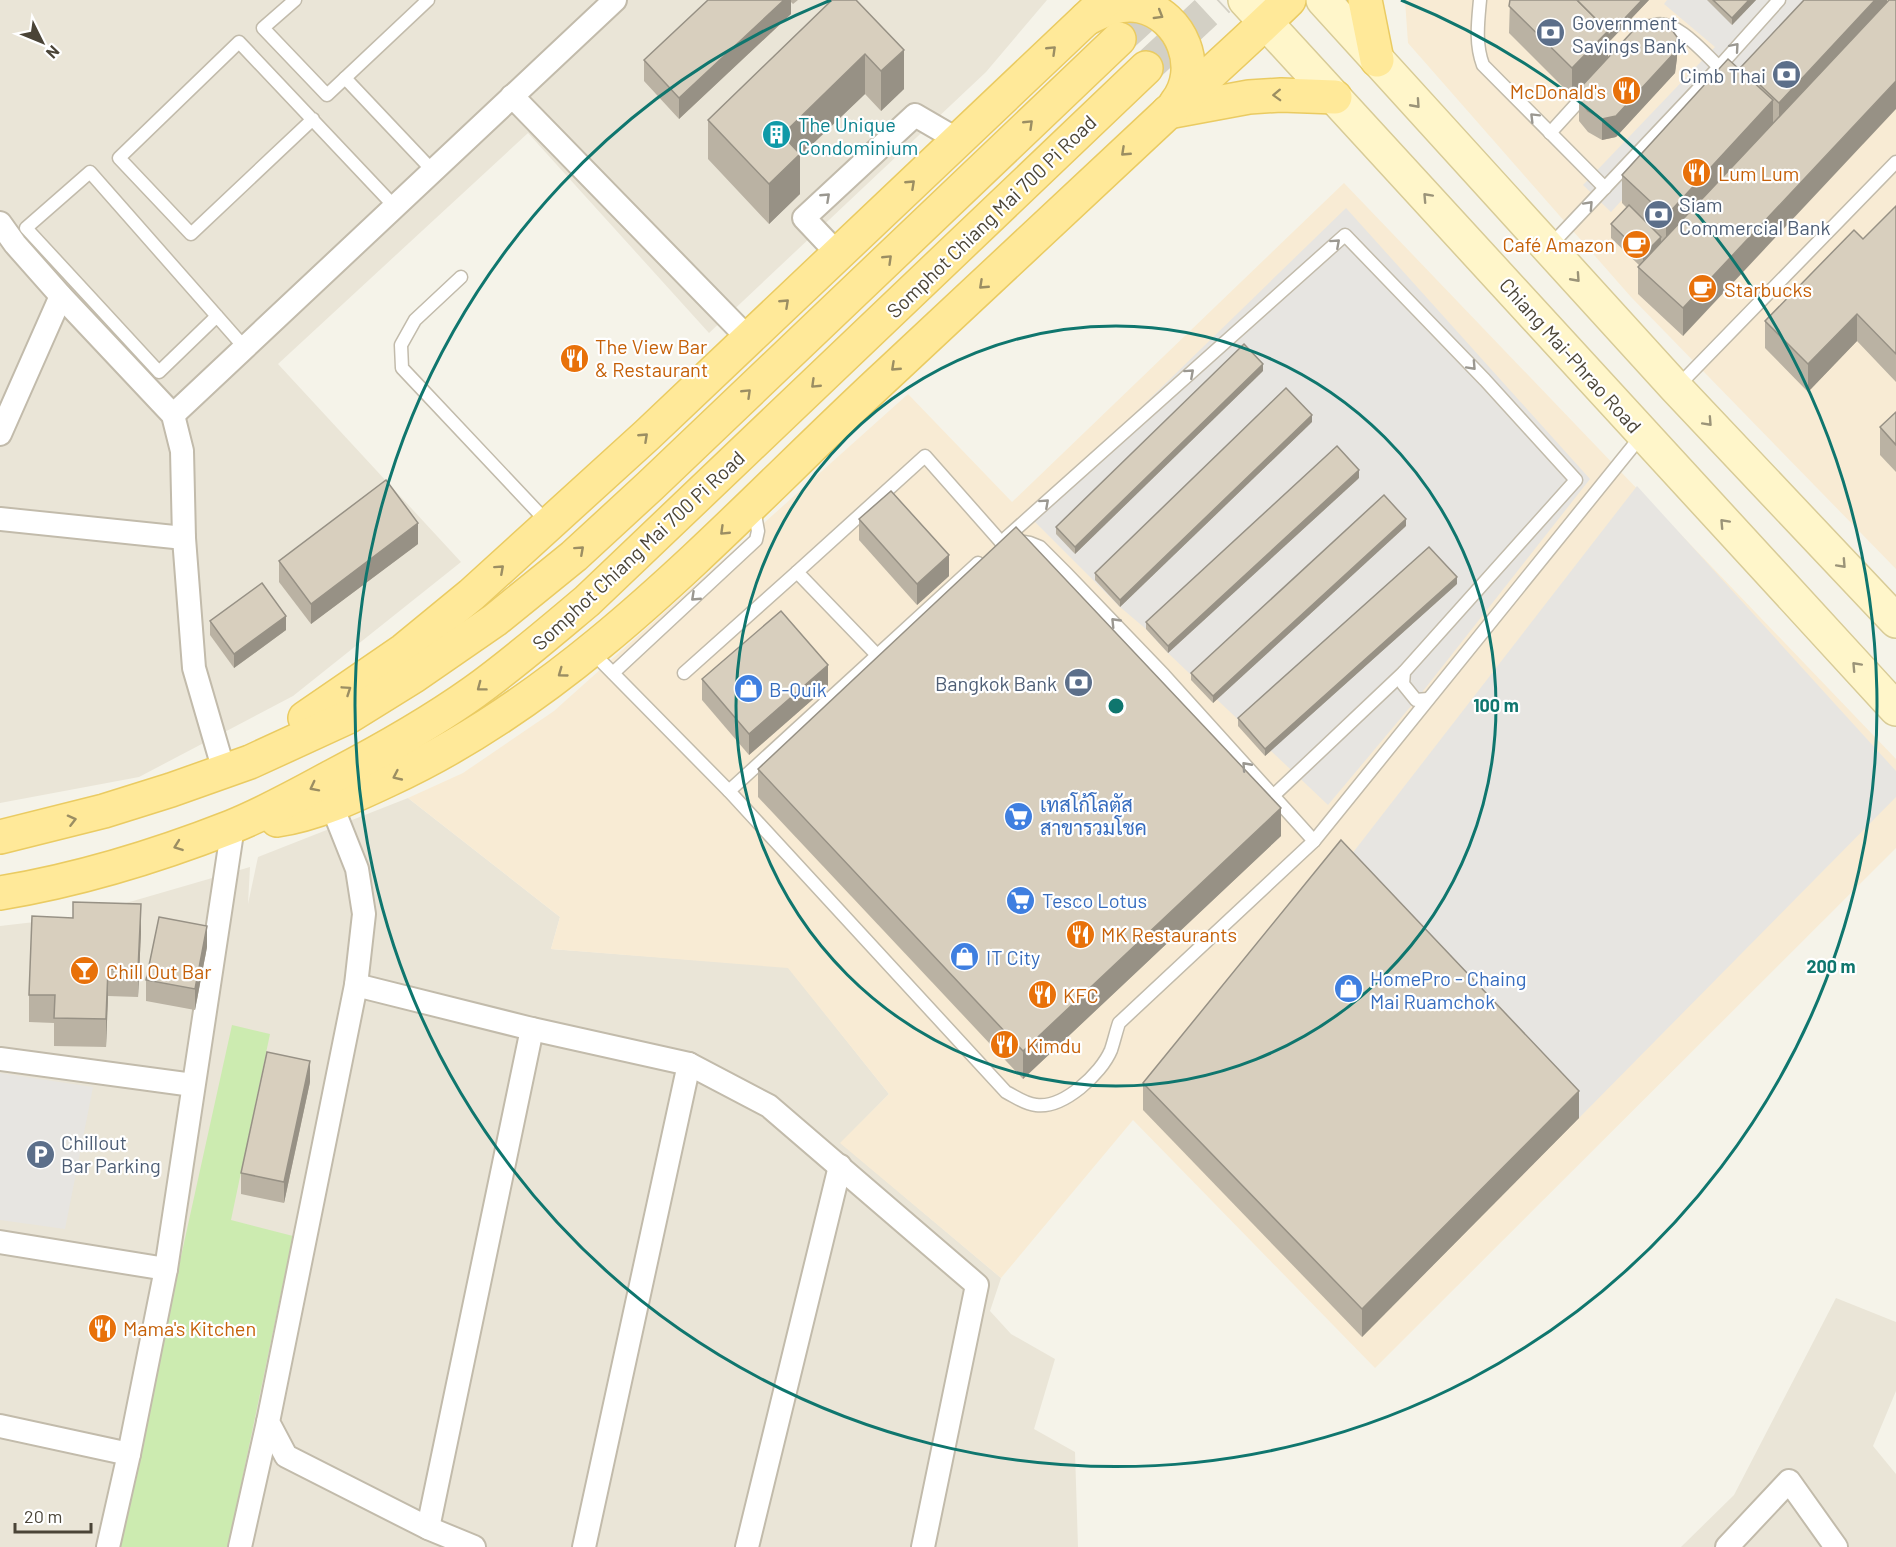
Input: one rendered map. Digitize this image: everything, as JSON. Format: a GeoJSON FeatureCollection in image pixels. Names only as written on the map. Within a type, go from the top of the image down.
{"type":"FeatureCollection","features":[{"type":"Feature","properties":{"kind":"main road"},"geometry":{"type":"LineString","coordinates":[[1323,0],[1676,388],[1896,621]]}},
{"type":"Feature","properties":{"kind":"main road"},"geometry":{"type":"LineString","coordinates":[[1365,0],[1377,60]]}},
{"type":"Feature","properties":{"kind":"main road"},"geometry":{"type":"LineString","coordinates":[[237,767],[404,650],[471,595],[647,435],[958,140],[1094,7],[1102,11],[1121,6],[1140,6],[1158,13],[1173,25],[1184,41],[1188,60],[1187,79],[1180,97],[1168,112]]}},
{"type":"Feature","properties":{"kind":"main road"},"geometry":{"type":"LineString","coordinates":[[233,826],[284,819],[332,806],[418,767],[522,702],[602,662],[689,564],[836,422],[1168,112],[1267,7]]}},
{"type":"Feature","properties":{"kind":"main road","name":"Chiang Mai-Phrao Road"},"geometry":{"type":"LineString","coordinates":[[1267,7],[1335,97],[1896,709]]}},
{"type":"Feature","properties":{"kind":"main road","name":"Somphot Chiang Mai 700 Pi Road"},"geometry":{"type":"LineString","coordinates":[[0,837],[104,812],[237,767],[348,717],[414,676],[495,620],[574,556],[650,486],[1119,39]]}},
{"type":"Feature","properties":{"kind":"main road","name":"Somphot Chiang Mai 700 Pi Road"},"geometry":{"type":"LineString","coordinates":[[0,892],[81,877],[233,826],[335,776],[411,733],[474,692],[534,646],[587,601],[1146,68]]}},
{"type":"Feature","properties":{"kind":"main road"},"geometry":{"type":"LineString","coordinates":[[1168,112],[1249,97],[1281,94],[1335,97]]}},
{"type":"Feature","properties":{"kind":"street"},"geometry":{"type":"LineString","coordinates":[[173,415],[615,0]]}},
{"type":"Feature","properties":{"kind":"street"},"geometry":{"type":"LineString","coordinates":[[512,96],[748,338]]}},
{"type":"Feature","properties":{"kind":"street"},"geometry":{"type":"LineString","coordinates":[[838,254],[804,218],[915,115],[958,140]]}},
{"type":"Feature","properties":{"kind":"street"},"geometry":{"type":"LineString","coordinates":[[0,223],[15,244],[61,296],[173,415],[182,451],[184,538],[194,668],[237,767]]}},
{"type":"Feature","properties":{"kind":"street"},"geometry":{"type":"LineString","coordinates":[[0,434],[61,296]]}},
{"type":"Feature","properties":{"kind":"street"},"geometry":{"type":"LineString","coordinates":[[0,519],[184,538]]}},
{"type":"Feature","properties":{"kind":"street"},"geometry":{"type":"LineString","coordinates":[[240,1547],[268,1422],[356,985],[364,914],[357,869],[332,806]]}},
{"type":"Feature","properties":{"kind":"street"},"geometry":{"type":"LineString","coordinates":[[108,1547],[166,1269],[233,826]]}},
{"type":"Feature","properties":{"kind":"street"},"geometry":{"type":"LineString","coordinates":[[356,985],[532,1029],[689,1064],[769,1106],[977,1285],[923,1547]]}},
{"type":"Feature","properties":{"kind":"street"},"geometry":{"type":"LineString","coordinates":[[428,1528],[532,1029]]}},
{"type":"Feature","properties":{"kind":"street"},"geometry":{"type":"LineString","coordinates":[[0,1059],[193,1085]]}},
{"type":"Feature","properties":{"kind":"street"},"geometry":{"type":"LineString","coordinates":[[584,1547],[689,1064]]}},
{"type":"Feature","properties":{"kind":"street"},"geometry":{"type":"LineString","coordinates":[[747,1547],[840,1166]]}},
{"type":"Feature","properties":{"kind":"street"},"geometry":{"type":"LineString","coordinates":[[0,1242],[166,1269]]}},
{"type":"Feature","properties":{"kind":"street"},"geometry":{"type":"LineString","coordinates":[[268,1422],[286,1455],[428,1528],[474,1547]]}},
{"type":"Feature","properties":{"kind":"street"},"geometry":{"type":"LineString","coordinates":[[0,1426],[129,1454]]}},
{"type":"Feature","properties":{"kind":"street"},"geometry":{"type":"LineString","coordinates":[[1727,1547],[1789,1481],[1836,1547]]}},
{"type":"Feature","properties":{"kind":"lane"},"geometry":{"type":"LineString","coordinates":[[295,0],[263,28],[327,96],[428,0]]}},
{"type":"Feature","properties":{"kind":"lane"},"geometry":{"type":"LineString","coordinates":[[1480,0],[1478,33],[1479,54],[1483,65],[1605,188]]}},
{"type":"Feature","properties":{"kind":"lane"},"geometry":{"type":"LineString","coordinates":[[1549,248],[1779,0]]}},
{"type":"Feature","properties":{"kind":"lane"},"geometry":{"type":"LineString","coordinates":[[1646,28],[1661,23],[1679,30],[1719,67]]}},
{"type":"Feature","properties":{"kind":"lane"},"geometry":{"type":"LineString","coordinates":[[313,118],[191,234],[119,158],[239,42],[313,118],[395,207]]}},
{"type":"Feature","properties":{"kind":"lane"},"geometry":{"type":"LineString","coordinates":[[345,78],[433,171]]}},
{"type":"Feature","properties":{"kind":"lane"},"geometry":{"type":"LineString","coordinates":[[1550,133],[1598,80]]}},
{"type":"Feature","properties":{"kind":"lane"},"geometry":{"type":"LineString","coordinates":[[1676,388],[1896,162]]}},
{"type":"Feature","properties":{"kind":"lane"},"geometry":{"type":"LineString","coordinates":[[217,316],[159,372],[26,228],[90,172],[217,316],[245,348]]}},
{"type":"Feature","properties":{"kind":"lane"},"geometry":{"type":"LineString","coordinates":[[729,791],[992,550],[1345,235],[1464,357],[1576,480],[1404,672],[1274,796]]}},
{"type":"Feature","properties":{"kind":"lane"},"geometry":{"type":"LineString","coordinates":[[461,277],[415,320],[401,345],[402,368],[549,524]]}},
{"type":"Feature","properties":{"kind":"lane"},"geometry":{"type":"LineString","coordinates":[[602,662],[729,791],[1006,1092],[1035,1105],[1047,1105],[1063,1100],[1090,1077],[1102,1065],[1110,1051],[1119,1023],[1314,841],[1642,434]]}},
{"type":"Feature","properties":{"kind":"lane"},"geometry":{"type":"LineString","coordinates":[[684,673],[925,456],[992,550]]}},
{"type":"Feature","properties":{"kind":"lane"},"geometry":{"type":"LineString","coordinates":[[992,550],[1030,543],[1040,547],[1122,630],[1314,841]]}},
{"type":"Feature","properties":{"kind":"lane"},"geometry":{"type":"LineString","coordinates":[[797,572],[877,655]]}},
{"type":"Feature","properties":{"kind":"lane"},"geometry":{"type":"LineString","coordinates":[[1404,672],[1403,684],[1416,700],[1428,699]]}},
{"type":"Feature","properties":{"kind":"shaded area"},"geometry":{"type":"Polygon","coordinates":[[[0,0],[1047,0],[986,72],[709,333],[528,133],[278,364],[461,562],[293,696],[139,777],[0,803],[0,0]]]}},
{"type":"Feature","properties":{"kind":"shaded area"},"geometry":{"type":"Polygon","coordinates":[[[1405,0],[1896,0],[1896,569],[1631,297],[1408,43],[1405,0]]]}},
{"type":"Feature","properties":{"kind":"shaded area"},"geometry":{"type":"Polygon","coordinates":[[[1667,0],[1806,0],[1611,212],[1583,185],[1715,47],[1664,4],[1667,0]]]}},
{"type":"Feature","properties":{"kind":"shaded area"},"geometry":{"type":"Polygon","coordinates":[[[1344,183],[1896,759],[1896,848],[1375,1368],[1133,1120],[1001,1278],[840,1143],[889,1094],[788,968],[551,949],[560,917],[408,798],[463,773],[554,711],[908,394],[1012,502],[1344,183]]]}},
{"type":"Feature","properties":{"kind":"shaded area"},"geometry":{"type":"Polygon","coordinates":[[[1346,208],[1590,479],[1416,700],[1328,805],[1168,653],[1146,629],[1120,607],[1029,516],[1346,208]]]}},
{"type":"Feature","properties":{"kind":"shaded area"},"geometry":{"type":"Polygon","coordinates":[[[1637,486],[1896,771],[1896,797],[1579,1118],[1341,868],[1637,486]]]}},
{"type":"Feature","properties":{"kind":"shaded area"},"geometry":{"type":"Polygon","coordinates":[[[408,798],[560,917],[551,949],[788,967],[889,1094],[841,1143],[1001,1278],[990,1311],[1011,1334],[1055,1359],[1034,1429],[1075,1452],[1078,1547],[0,1547],[0,926],[78,917],[250,867],[248,904],[258,857],[408,798]]]}},
{"type":"Feature","properties":{"kind":"shaded area","name":"Chillout Bar Parking"},"geometry":{"type":"Polygon","coordinates":[[[0,1073],[93,1087],[65,1229],[0,1220],[0,1073]]]}},
{"type":"Feature","properties":{"kind":"shaded area"},"geometry":{"type":"Polygon","coordinates":[[[1836,1298],[1896,1322],[1896,1391],[1873,1446],[1896,1474],[1896,1547],[1681,1547],[1734,1495],[1836,1298]]]}},
{"type":"Feature","properties":{"kind":"green space"},"geometry":{"type":"Polygon","coordinates":[[[232,1025],[270,1034],[231,1220],[293,1236],[228,1547],[117,1547],[232,1025]]]}},
{"type":"Feature","properties":{"kind":"building"},"geometry":{"type":"Polygon","coordinates":[[[708,0],[784,0],[679,98],[644,60],[708,0]]]}},
{"type":"Feature","properties":{"kind":"building"},"geometry":{"type":"Polygon","coordinates":[[[832,0],[856,0],[904,50],[881,71],[865,54],[782,135],[800,154],[769,184],[708,120],[832,0]]]}},
{"type":"Feature","properties":{"kind":"building"},"geometry":{"type":"Polygon","coordinates":[[[1510,0],[1577,0],[1608,31],[1572,68],[1509,6],[1510,0]]]}},
{"type":"Feature","properties":{"kind":"building"},"geometry":{"type":"Polygon","coordinates":[[[1577,0],[1642,0],[1608,36],[1608,31],[1577,0]]]}},
{"type":"Feature","properties":{"kind":"building"},"geometry":{"type":"Polygon","coordinates":[[[1713,0],[1749,0],[1732,18],[1713,0]]]}},
{"type":"Feature","properties":{"kind":"building"},"geometry":{"type":"Polygon","coordinates":[[[1804,0],[1875,0],[1779,103],[1741,67],[1804,0]]]}},
{"type":"Feature","properties":{"kind":"building"},"geometry":{"type":"Polygon","coordinates":[[[1889,0],[1896,0],[1896,81],[1683,308],[1638,267],[1889,0]]]}},
{"type":"Feature","properties":{"kind":"building"},"geometry":{"type":"Polygon","coordinates":[[[1656,19],[1669,26],[1677,37],[1675,52],[1616,116],[1602,119],[1588,111],[1579,100],[1579,89],[1643,20],[1656,19]]]}},
{"type":"Feature","properties":{"kind":"building"},"geometry":{"type":"Polygon","coordinates":[[[1728,59],[1773,100],[1666,216],[1622,175],[1728,59]]]}},
{"type":"Feature","properties":{"kind":"building"},"geometry":{"type":"Polygon","coordinates":[[[1629,205],[1661,237],[1643,255],[1611,224],[1629,205]]]}},
{"type":"Feature","properties":{"kind":"building"},"geometry":{"type":"Polygon","coordinates":[[[1896,206],[1896,354],[1857,314],[1808,364],[1765,321],[1854,230],[1863,239],[1896,206]]]}},
{"type":"Feature","properties":{"kind":"building"},"geometry":{"type":"Polygon","coordinates":[[[1244,344],[1263,364],[1075,547],[1056,527],[1244,344]]]}},
{"type":"Feature","properties":{"kind":"building"},"geometry":{"type":"Polygon","coordinates":[[[1286,388],[1312,415],[1120,600],[1095,573],[1286,388]]]}},
{"type":"Feature","properties":{"kind":"building"},"geometry":{"type":"Polygon","coordinates":[[[1896,412],[1896,445],[1880,427],[1896,412]]]}},
{"type":"Feature","properties":{"kind":"building"},"geometry":{"type":"Polygon","coordinates":[[[1337,446],[1359,470],[1168,646],[1146,622],[1337,446]]]}},
{"type":"Feature","properties":{"kind":"building"},"geometry":{"type":"Polygon","coordinates":[[[386,480],[418,523],[311,604],[279,561],[386,480]]]}},
{"type":"Feature","properties":{"kind":"building"},"geometry":{"type":"Polygon","coordinates":[[[891,491],[949,555],[917,584],[859,519],[891,491]]]}},
{"type":"Feature","properties":{"kind":"building"},"geometry":{"type":"Polygon","coordinates":[[[1384,495],[1406,519],[1213,696],[1191,673],[1384,495]]]}},
{"type":"Feature","properties":{"kind":"building","name":"เทสโก้โลตัส สาขารวมโชค"},"geometry":{"type":"Polygon","coordinates":[[[1016,527],[1281,808],[1023,1051],[758,769],[1016,527]]]}},
{"type":"Feature","properties":{"kind":"building"},"geometry":{"type":"Polygon","coordinates":[[[1429,547],[1457,577],[1265,749],[1238,718],[1429,547]]]}},
{"type":"Feature","properties":{"kind":"building"},"geometry":{"type":"Polygon","coordinates":[[[262,583],[286,616],[234,654],[210,621],[262,583]]]}},
{"type":"Feature","properties":{"kind":"building"},"geometry":{"type":"Polygon","coordinates":[[[781,611],[828,665],[749,734],[702,679],[781,611]]]}},
{"type":"Feature","properties":{"kind":"building","name":"HomePro - Chaing Mai Ruamchok"},"geometry":{"type":"Polygon","coordinates":[[[1341,840],[1579,1091],[1362,1309],[1143,1083],[1341,840]]]}},
{"type":"Feature","properties":{"kind":"building","name":"Chill Out Bar"},"geometry":{"type":"Polygon","coordinates":[[[73,902],[141,904],[138,970],[108,969],[106,1019],[54,1018],[55,995],[29,995],[32,916],[73,918],[73,902]]]}},
{"type":"Feature","properties":{"kind":"building"},"geometry":{"type":"Polygon","coordinates":[[[159,917],[207,926],[195,989],[146,980],[159,917]]]}},
{"type":"Feature","properties":{"kind":"building"},"geometry":{"type":"Polygon","coordinates":[[[267,1052],[310,1061],[284,1182],[241,1173],[267,1052]]]}},
{"type":"Feature","properties":{"kind":"tunnel"},"geometry":{"type":"LineString","coordinates":[[1119,39],[1161,0]]}},
{"type":"Feature","properties":{"kind":"tunnel"},"geometry":{"type":"LineString","coordinates":[[1146,68],[1219,0]]}},
{"type":"Feature","properties":{"kind":"place","name":"Government Savings Bank"},"geometry":{"type":"Point","coordinates":[1551,33]}},
{"type":"Feature","properties":{"kind":"place","name":"Cimb Thai"},"geometry":{"type":"Point","coordinates":[1787,75]}},
{"type":"Feature","properties":{"kind":"place","name":"McDonald's"},"geometry":{"type":"Point","coordinates":[1627,91]}},
{"type":"Feature","properties":{"kind":"place","name":"The Unique Condominium"},"geometry":{"type":"Point","coordinates":[777,135]}},
{"type":"Feature","properties":{"kind":"place","name":"Lum Lum"},"geometry":{"type":"Point","coordinates":[1697,173]}},
{"type":"Feature","properties":{"kind":"place","name":"Siam Commercial Bank"},"geometry":{"type":"Point","coordinates":[1658,215]}},
{"type":"Feature","properties":{"kind":"place","name":"Café Amazon"},"geometry":{"type":"Point","coordinates":[1636,244]}},
{"type":"Feature","properties":{"kind":"place","name":"Starbucks"},"geometry":{"type":"Point","coordinates":[1703,289]}},
{"type":"Feature","properties":{"kind":"place","name":"The View Bar & Restaurant"},"geometry":{"type":"Point","coordinates":[574,358]}},
{"type":"Feature","properties":{"kind":"place","name":"Bangkok Bank"},"geometry":{"type":"Point","coordinates":[1078,683]}},
{"type":"Feature","properties":{"kind":"place","name":"B-Quik"},"geometry":{"type":"Point","coordinates":[748,689]}},
{"type":"Feature","properties":{"kind":"place","name":"เทสโก้โลตัส สาขารวมโชค"},"geometry":{"type":"Point","coordinates":[1019,816]}},
{"type":"Feature","properties":{"kind":"place","name":"Tesco Lotus"},"geometry":{"type":"Point","coordinates":[1021,900]}},
{"type":"Feature","properties":{"kind":"place","name":"MK Restaurants"},"geometry":{"type":"Point","coordinates":[1080,934]}},
{"type":"Feature","properties":{"kind":"place","name":"IT City"},"geometry":{"type":"Point","coordinates":[965,957]}},
{"type":"Feature","properties":{"kind":"place","name":"Chill Out Bar"},"geometry":{"type":"Point","coordinates":[85,971]}},
{"type":"Feature","properties":{"kind":"place","name":"HomePro - Chaing Mai Ruamchok"},"geometry":{"type":"Point","coordinates":[1349,989]}},
{"type":"Feature","properties":{"kind":"place","name":"KFC"},"geometry":{"type":"Point","coordinates":[1042,995]}},
{"type":"Feature","properties":{"kind":"place","name":"Kimdu"},"geometry":{"type":"Point","coordinates":[1005,1045]}},
{"type":"Feature","properties":{"kind":"place","name":"Chillout Bar Parking"},"geometry":{"type":"Point","coordinates":[40,1154]}},
{"type":"Feature","properties":{"kind":"place","name":"Mama's Kitchen"},"geometry":{"type":"Point","coordinates":[102,1328]}}]}
